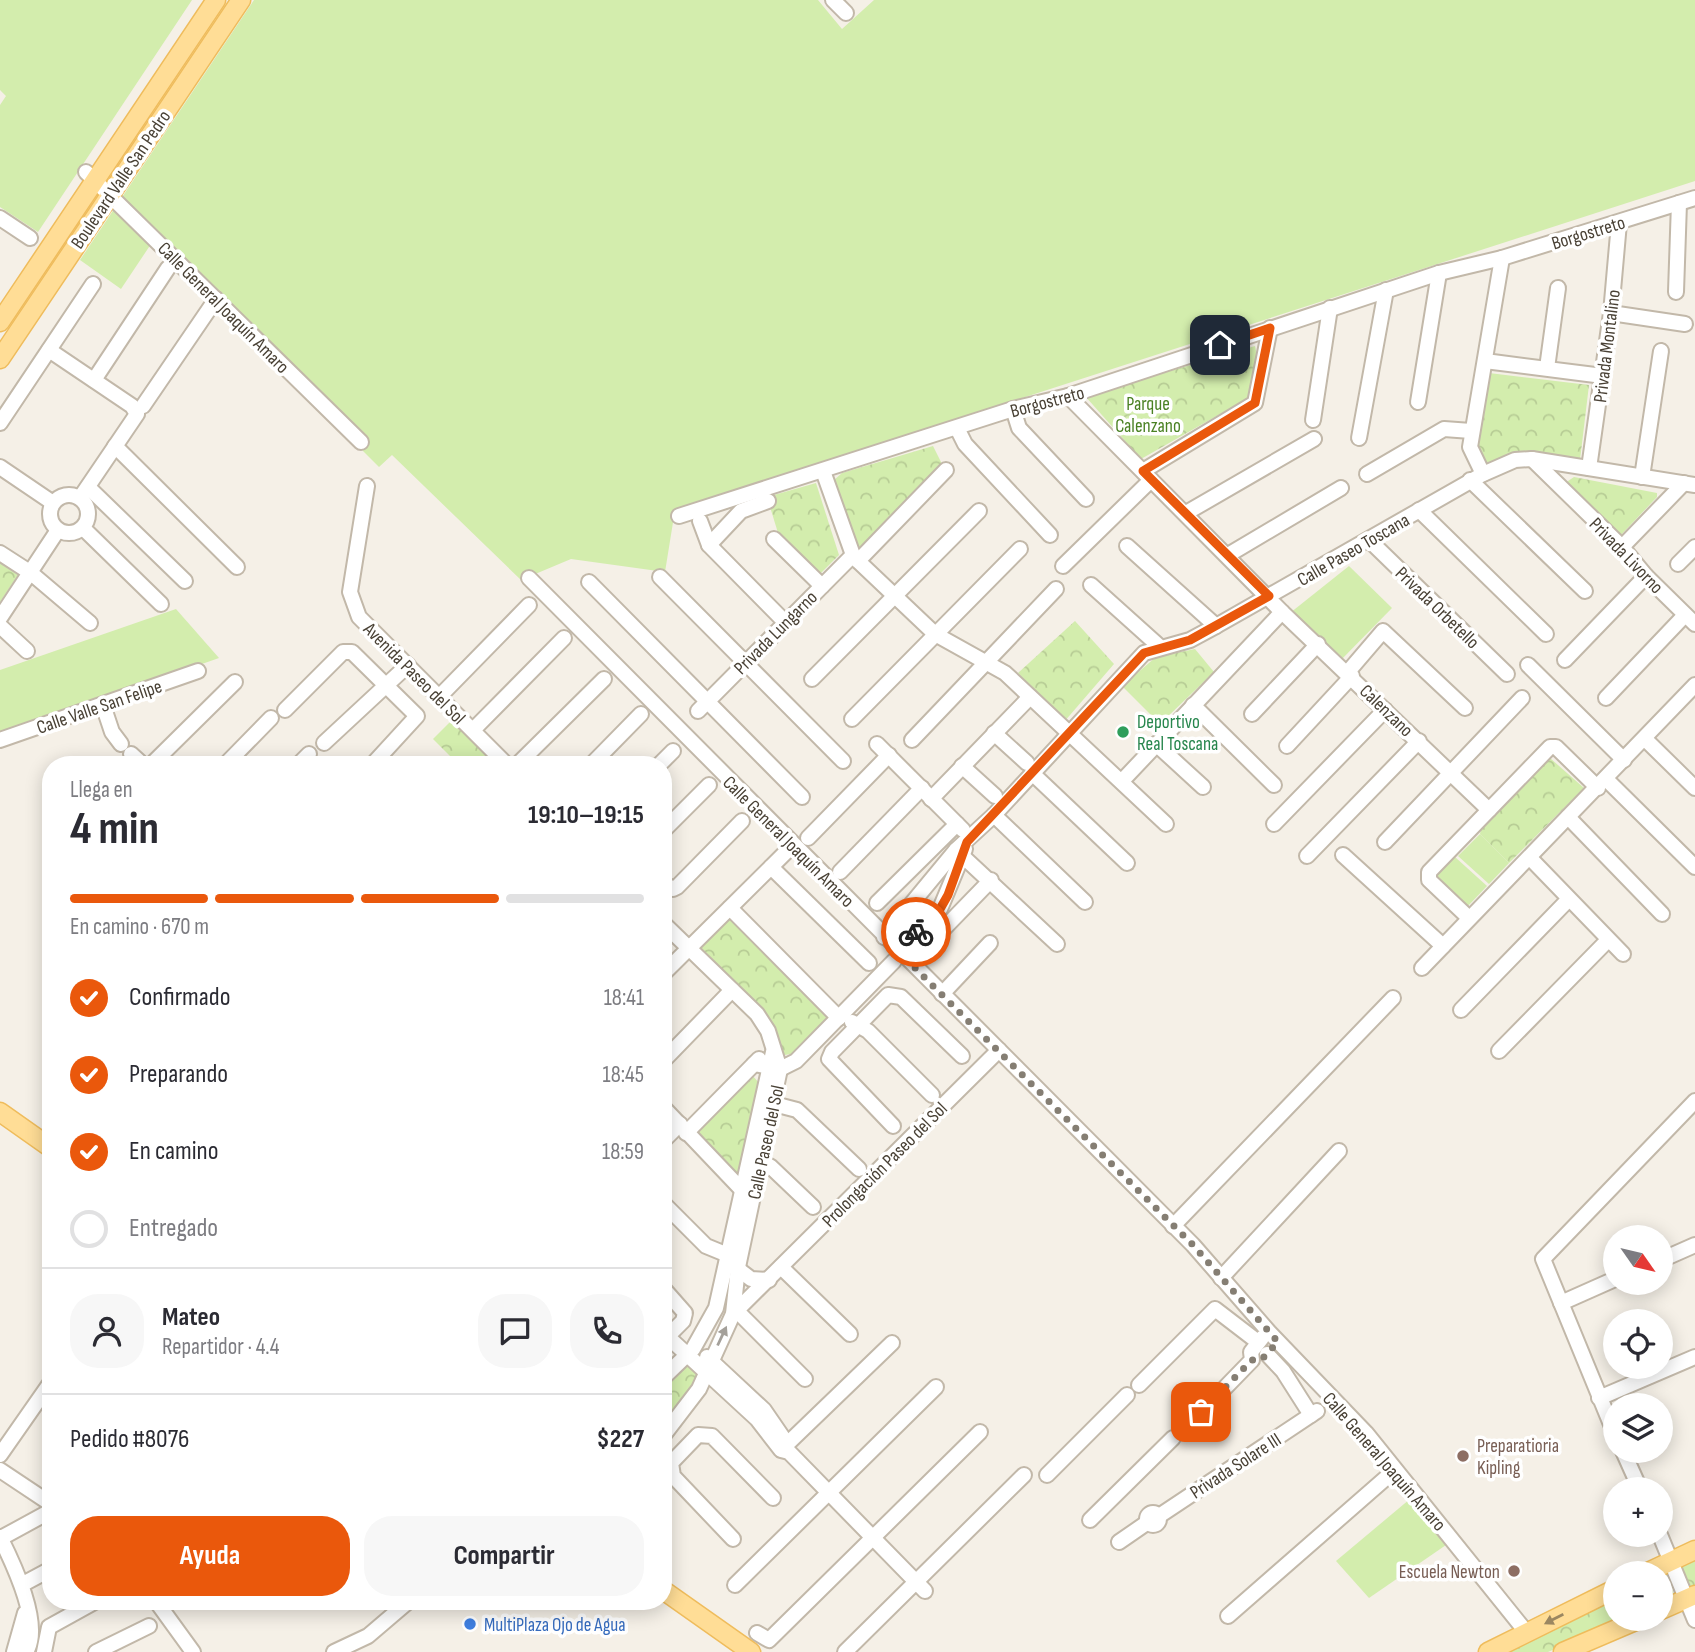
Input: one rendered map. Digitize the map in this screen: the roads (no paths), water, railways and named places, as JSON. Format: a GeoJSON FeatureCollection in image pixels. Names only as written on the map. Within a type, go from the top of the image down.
{"type":"FeatureCollection","features":[{"type":"Feature","properties":{"kind":"main road","name":"Boulevard Valle San Pedro"},"geometry":{"type":"LineString","coordinates":[[98,183],[203,0]]}},
{"type":"Feature","properties":{"kind":"main road","name":"Boulevard Valle San Pedro"},"geometry":{"type":"LineString","coordinates":[[0,341],[5,319],[98,183],[216,0]]}},
{"type":"Feature","properties":{"kind":"main road","name":"Boulevard Valle San Pedro"},"geometry":{"type":"LineString","coordinates":[[180,81],[229,0]]}},
{"type":"Feature","properties":{"kind":"main road","name":"Boulevard Valle San Pedro"},"geometry":{"type":"LineString","coordinates":[[98,183],[241,0]]}},
{"type":"Feature","properties":{"kind":"main road","name":"Boulevard Valle San Pedro"},"geometry":{"type":"LineString","coordinates":[[0,359],[5,319]]}},
{"type":"Feature","properties":{"kind":"main road"},"geometry":{"type":"LineString","coordinates":[[0,1112],[42,1142]]}},
{"type":"Feature","properties":{"kind":"main road"},"geometry":{"type":"LineString","coordinates":[[1671,1560],[1695,1550]]}},
{"type":"Feature","properties":{"kind":"main road"},"geometry":{"type":"LineString","coordinates":[[1488,1652],[1603,1595]]}},
{"type":"Feature","properties":{"kind":"main road"},"geometry":{"type":"LineString","coordinates":[[1673,1605],[1690,1597]]}},
{"type":"Feature","properties":{"kind":"main road"},"geometry":{"type":"LineString","coordinates":[[672,1598],[729,1652]]}},
{"type":"Feature","properties":{"kind":"main road"},"geometry":{"type":"LineString","coordinates":[[672,1608],[751,1652]]}},
{"type":"Feature","properties":{"kind":"main road"},"geometry":{"type":"LineString","coordinates":[[1563,1652],[1612,1631]]}},
{"type":"Feature","properties":{"kind":"street"},"geometry":{"type":"LineString","coordinates":[[833,0],[846,13]]}},
{"type":"Feature","properties":{"kind":"street","name":"Calle General Joaquín Amaro"},"geometry":{"type":"LineString","coordinates":[[98,183],[361,442]]}},
{"type":"Feature","properties":{"kind":"street","name":"Borgostreto"},"geometry":{"type":"LineString","coordinates":[[679,516],[1013,409],[1068,396],[1439,273],[1502,258],[1695,198]]}},
{"type":"Feature","properties":{"kind":"street"},"geometry":{"type":"LineString","coordinates":[[1676,292],[1679,203]]}},
{"type":"Feature","properties":{"kind":"street"},"geometry":{"type":"LineString","coordinates":[[0,218],[30,238]]}},
{"type":"Feature","properties":{"kind":"street","name":"Privada Montalino"},"geometry":{"type":"LineString","coordinates":[[1582,467],[1602,376],[1619,223]]}},
{"type":"Feature","properties":{"kind":"street"},"geometry":{"type":"LineString","coordinates":[[1502,258],[1471,431],[1471,454],[1477,477],[1585,591]]}},
{"type":"Feature","properties":{"kind":"street"},"geometry":{"type":"LineString","coordinates":[[94,380],[168,268]]}},
{"type":"Feature","properties":{"kind":"street"},"geometry":{"type":"LineString","coordinates":[[1418,402],[1439,273]]}},
{"type":"Feature","properties":{"kind":"street"},"geometry":{"type":"LineString","coordinates":[[0,423],[93,284]]}},
{"type":"Feature","properties":{"kind":"street"},"geometry":{"type":"LineString","coordinates":[[1547,368],[1558,288]]}},
{"type":"Feature","properties":{"kind":"street"},"geometry":{"type":"LineString","coordinates":[[1359,438],[1385,290]]}},
{"type":"Feature","properties":{"kind":"street"},"geometry":{"type":"LineString","coordinates":[[84,492],[60,496],[52,503],[49,513],[51,523],[58,530],[66,534],[83,528],[88,518],[84,492],[216,299]]}},
{"type":"Feature","properties":{"kind":"street"},"geometry":{"type":"LineString","coordinates":[[1313,420],[1330,308]]}},
{"type":"Feature","properties":{"kind":"street"},"geometry":{"type":"LineString","coordinates":[[1611,313],[1685,324]]}},
{"type":"Feature","properties":{"kind":"street"},"geometry":{"type":"LineString","coordinates":[[1063,566],[1147,475],[1255,403],[1270,328]]}},
{"type":"Feature","properties":{"kind":"street"},"geometry":{"type":"LineString","coordinates":[[49,350],[140,410]]}},
{"type":"Feature","properties":{"kind":"street"},"geometry":{"type":"LineString","coordinates":[[1642,477],[1661,351]]}},
{"type":"Feature","properties":{"kind":"street"},"geometry":{"type":"LineString","coordinates":[[1485,361],[1602,376]]}},
{"type":"Feature","properties":{"kind":"street","name":"Calenzano"},"geometry":{"type":"LineString","coordinates":[[1068,396],[1283,612],[1489,810]]}},
{"type":"Feature","properties":{"kind":"street"},"geometry":{"type":"LineString","coordinates":[[1013,409],[1019,428],[1086,499]]}},
{"type":"Feature","properties":{"kind":"street"},"geometry":{"type":"LineString","coordinates":[[957,428],[965,444],[1051,534]]}},
{"type":"Feature","properties":{"kind":"street"},"geometry":{"type":"LineString","coordinates":[[1367,474],[1444,429],[1471,431]]}},
{"type":"Feature","properties":{"kind":"street"},"geometry":{"type":"LineString","coordinates":[[1186,513],[1314,439]]}},
{"type":"Feature","properties":{"kind":"street"},"geometry":{"type":"LineString","coordinates":[[115,446],[237,567]]}},
{"type":"Feature","properties":{"kind":"street","name":"Calle Paseo Toscana"},"geometry":{"type":"LineString","coordinates":[[672,1135],[767,1067],[796,1061],[844,1013],[948,895],[961,840],[994,815],[1029,768],[1069,733],[1144,653],[1190,640],[1477,477],[1515,460],[1532,459],[1689,484]]}},
{"type":"Feature","properties":{"kind":"street","name":"Privada Livorno"},"geometry":{"type":"LineString","coordinates":[[1532,459],[1622,547],[1646,576],[1690,620]]}},
{"type":"Feature","properties":{"kind":"street"},"geometry":{"type":"LineString","coordinates":[[0,467],[52,503]]}},
{"type":"Feature","properties":{"kind":"street"},"geometry":{"type":"LineString","coordinates":[[1559,487],[1563,478],[1582,467]]}},
{"type":"Feature","properties":{"kind":"street","name":"Privada Lungarno"},"geometry":{"type":"LineString","coordinates":[[702,706],[822,586],[946,470]]}},
{"type":"Feature","properties":{"kind":"street"},"geometry":{"type":"LineString","coordinates":[[823,471],[855,558],[935,634],[1005,673],[1166,824]]}},
{"type":"Feature","properties":{"kind":"street"},"geometry":{"type":"LineString","coordinates":[[1622,547],[1689,484]]}},
{"type":"Feature","properties":{"kind":"street","name":"Avenida Paseo del Sol"},"geometry":{"type":"LineString","coordinates":[[367,486],[350,592],[352,605],[359,617],[498,756]]}},
{"type":"Feature","properties":{"kind":"street"},"geometry":{"type":"LineString","coordinates":[[1228,555],[1340,488]]}},
{"type":"Feature","properties":{"kind":"street"},"geometry":{"type":"LineString","coordinates":[[84,492],[185,581]]}},
{"type":"Feature","properties":{"kind":"street"},"geometry":{"type":"LineString","coordinates":[[709,545],[741,510],[768,502]]}},
{"type":"Feature","properties":{"kind":"street"},"geometry":{"type":"LineString","coordinates":[[1419,510],[1546,634]]}},
{"type":"Feature","properties":{"kind":"street"},"geometry":{"type":"LineString","coordinates":[[812,679],[979,511]]}},
{"type":"Feature","properties":{"kind":"street"},"geometry":{"type":"LineString","coordinates":[[700,521],[709,545],[785,622]]}},
{"type":"Feature","properties":{"kind":"street"},"geometry":{"type":"LineString","coordinates":[[83,528],[161,604]]}},
{"type":"Feature","properties":{"kind":"street"},"geometry":{"type":"LineString","coordinates":[[0,618],[58,530]]}},
{"type":"Feature","properties":{"kind":"street"},"geometry":{"type":"LineString","coordinates":[[774,539],[822,586]]}},
{"type":"Feature","properties":{"kind":"street","name":"Privada Orbetello"},"geometry":{"type":"LineString","coordinates":[[1369,540],[1507,674]]}},
{"type":"Feature","properties":{"kind":"street"},"geometry":{"type":"LineString","coordinates":[[1127,546],[1216,626]]}},
{"type":"Feature","properties":{"kind":"street"},"geometry":{"type":"LineString","coordinates":[[1678,564],[1695,547]]}},
{"type":"Feature","properties":{"kind":"street"},"geometry":{"type":"LineString","coordinates":[[852,719],[1020,549]]}},
{"type":"Feature","properties":{"kind":"street"},"geometry":{"type":"LineString","coordinates":[[0,553],[32,573],[90,623]]}},
{"type":"Feature","properties":{"kind":"street"},"geometry":{"type":"LineString","coordinates":[[1565,660],[1646,576]]}},
{"type":"Feature","properties":{"kind":"street"},"geometry":{"type":"LineString","coordinates":[[660,577],[843,761]]}},
{"type":"Feature","properties":{"kind":"street","name":"Calle General Joaquín Amaro"},"geometry":{"type":"LineString","coordinates":[[529,579],[884,937],[896,956],[942,994],[1172,1226],[1221,1278],[1268,1343],[1366,1433],[1527,1633]]}},
{"type":"Feature","properties":{"kind":"street"},"geometry":{"type":"LineString","coordinates":[[589,582],[702,706],[802,797]]}},
{"type":"Feature","properties":{"kind":"street"},"geometry":{"type":"LineString","coordinates":[[1091,585],[1160,647]]}},
{"type":"Feature","properties":{"kind":"street"},"geometry":{"type":"LineString","coordinates":[[912,740],[1056,589]]}},
{"type":"Feature","properties":{"kind":"street"},"geometry":{"type":"LineString","coordinates":[[439,697],[529,605]]}},
{"type":"Feature","properties":{"kind":"street"},"geometry":{"type":"LineString","coordinates":[[1122,781],[1283,612]]}},
{"type":"Feature","properties":{"kind":"street"},"geometry":{"type":"LineString","coordinates":[[1606,698],[1690,620]]}},
{"type":"Feature","properties":{"kind":"street"},"geometry":{"type":"LineString","coordinates":[[0,626],[27,651]]}},
{"type":"Feature","properties":{"kind":"street"},"geometry":{"type":"LineString","coordinates":[[1287,746],[1350,674],[1383,631],[1465,708]]}},
{"type":"Feature","properties":{"kind":"street"},"geometry":{"type":"LineString","coordinates":[[473,730],[564,638]]}},
{"type":"Feature","properties":{"kind":"street"},"geometry":{"type":"LineString","coordinates":[[1252,714],[1318,644]]}},
{"type":"Feature","properties":{"kind":"street"},"geometry":{"type":"LineString","coordinates":[[285,710],[347,650],[417,716],[380,756]]}},
{"type":"Feature","properties":{"kind":"street"},"geometry":{"type":"LineString","coordinates":[[324,743],[404,662]]}},
{"type":"Feature","properties":{"kind":"street"},"geometry":{"type":"LineString","coordinates":[[1528,665],[1624,760]]}},
{"type":"Feature","properties":{"kind":"street","name":"Calle Valle San Felipe"},"geometry":{"type":"LineString","coordinates":[[0,740],[198,671]]}},
{"type":"Feature","properties":{"kind":"street"},"geometry":{"type":"LineString","coordinates":[[526,756],[604,679]]}},
{"type":"Feature","properties":{"kind":"street"},"geometry":{"type":"LineString","coordinates":[[160,756],[234,682]]}},
{"type":"Feature","properties":{"kind":"street"},"geometry":{"type":"LineString","coordinates":[[1422,968],[1695,685]]}},
{"type":"Feature","properties":{"kind":"street"},"geometry":{"type":"LineString","coordinates":[[839,872],[927,793],[962,766],[1030,697]]}},
{"type":"Feature","properties":{"kind":"street"},"geometry":{"type":"LineString","coordinates":[[1385,842],[1522,698]]}},
{"type":"Feature","properties":{"kind":"street"},"geometry":{"type":"LineString","coordinates":[[103,705],[112,732],[133,756]]}},
{"type":"Feature","properties":{"kind":"street"},"geometry":{"type":"LineString","coordinates":[[1192,705],[1274,785]]}},
{"type":"Feature","properties":{"kind":"street"},"geometry":{"type":"LineString","coordinates":[[1274,824],[1385,710]]}},
{"type":"Feature","properties":{"kind":"street"},"geometry":{"type":"LineString","coordinates":[[600,756],[642,714]]}},
{"type":"Feature","properties":{"kind":"street"},"geometry":{"type":"LineString","coordinates":[[234,756],[271,718]]}},
{"type":"Feature","properties":{"kind":"street"},"geometry":{"type":"LineString","coordinates":[[994,733],[1128,863]]}},
{"type":"Feature","properties":{"kind":"street"},"geometry":{"type":"LineString","coordinates":[[1644,739],[1695,788]]}},
{"type":"Feature","properties":{"kind":"street"},"geometry":{"type":"LineString","coordinates":[[1307,856],[1419,741]]}},
{"type":"Feature","properties":{"kind":"street"},"geometry":{"type":"LineString","coordinates":[[877,744],[927,793],[990,880],[1057,944]]}},
{"type":"Feature","properties":{"kind":"street"},"geometry":{"type":"LineString","coordinates":[[1156,744],[1203,787]]}},
{"type":"Feature","properties":{"kind":"street"},"geometry":{"type":"LineString","coordinates":[[1469,918],[1428,877],[1553,745],[1602,784],[1695,867]]}},
{"type":"Feature","properties":{"kind":"street"},"geometry":{"type":"LineString","coordinates":[[668,756],[673,751]]}},
{"type":"Feature","properties":{"kind":"street"},"geometry":{"type":"LineString","coordinates":[[808,838],[889,755]]}},
{"type":"Feature","properties":{"kind":"street"},"geometry":{"type":"LineString","coordinates":[[962,766],[995,796]]}},
{"type":"Feature","properties":{"kind":"street"},"geometry":{"type":"LineString","coordinates":[[672,822],[709,785]]}},
{"type":"Feature","properties":{"kind":"street"},"geometry":{"type":"LineString","coordinates":[[994,815],[1086,902]]}},
{"type":"Feature","properties":{"kind":"street"},"geometry":{"type":"LineString","coordinates":[[1568,817],[1662,914]]}},
{"type":"Feature","properties":{"kind":"street"},"geometry":{"type":"LineString","coordinates":[[672,888],[677,887],[742,821]]}},
{"type":"Feature","properties":{"kind":"street"},"geometry":{"type":"LineString","coordinates":[[884,937],[961,840]]}},
{"type":"Feature","properties":{"kind":"street"},"geometry":{"type":"LineString","coordinates":[[877,903],[961,840]]}},
{"type":"Feature","properties":{"kind":"street"},"geometry":{"type":"LineString","coordinates":[[672,965],[786,852]]}},
{"type":"Feature","properties":{"kind":"street"},"geometry":{"type":"LineString","coordinates":[[1343,855],[1443,946]]}},
{"type":"Feature","properties":{"kind":"street"},"geometry":{"type":"LineString","coordinates":[[1530,858],[1623,954]]}},
{"type":"Feature","properties":{"kind":"street"},"geometry":{"type":"LineString","coordinates":[[771,867],[869,963]]}},
{"type":"Feature","properties":{"kind":"street"},"geometry":{"type":"LineString","coordinates":[[924,948],[990,880]]}},
{"type":"Feature","properties":{"kind":"street"},"geometry":{"type":"LineString","coordinates":[[1461,1010],[1568,900]]}},
{"type":"Feature","properties":{"kind":"street"},"geometry":{"type":"LineString","coordinates":[[911,902],[929,919]]}},
{"type":"Feature","properties":{"kind":"street"},"geometry":{"type":"LineString","coordinates":[[730,908],[844,1013],[863,1026],[932,1095]]}},
{"type":"Feature","properties":{"kind":"street"},"geometry":{"type":"LineString","coordinates":[[672,932],[732,990],[672,1052]]}},
{"type":"Feature","properties":{"kind":"street"},"geometry":{"type":"LineString","coordinates":[[1499,1051],[1608,940]]}},
{"type":"Feature","properties":{"kind":"street"},"geometry":{"type":"LineString","coordinates":[[942,994],[990,943]]}},
{"type":"Feature","properties":{"kind":"street","name":"Calle Paseo del Sol"},"geometry":{"type":"LineString","coordinates":[[672,1426],[699,1389],[735,1312],[731,1262],[742,1190],[772,1049],[768,1031],[757,1014],[732,990]]}},
{"type":"Feature","properties":{"kind":"street"},"geometry":{"type":"LineString","coordinates":[[893,1126],[829,1059],[863,1026],[888,995],[894,994],[962,1056]]}},
{"type":"Feature","properties":{"kind":"street"},"geometry":{"type":"LineString","coordinates":[[1172,1226],[1393,998]]}},
{"type":"Feature","properties":{"kind":"street","name":"Prolongación Paseo del Sol"},"geometry":{"type":"LineString","coordinates":[[735,1312],[999,1050]]}},
{"type":"Feature","properties":{"kind":"street","name":"Calle Paseo del Sol"},"geometry":{"type":"LineString","coordinates":[[672,1370],[691,1352],[716,1308],[731,1262],[761,1161],[774,1104],[767,1067]]}},
{"type":"Feature","properties":{"kind":"street"},"geometry":{"type":"LineString","coordinates":[[1603,1407],[1543,1259],[1695,1101]]}},
{"type":"Feature","properties":{"kind":"street"},"geometry":{"type":"LineString","coordinates":[[774,1104],[797,1110],[859,1169]]}},
{"type":"Feature","properties":{"kind":"street"},"geometry":{"type":"LineString","coordinates":[[672,1116],[742,1190]]}},
{"type":"Feature","properties":{"kind":"street"},"geometry":{"type":"LineString","coordinates":[[1221,1278],[1339,1151]]}},
{"type":"Feature","properties":{"kind":"street"},"geometry":{"type":"LineString","coordinates":[[761,1161],[813,1206]]}},
{"type":"Feature","properties":{"kind":"street"},"geometry":{"type":"LineString","coordinates":[[672,1212],[706,1246],[751,1279],[769,1280]]}},
{"type":"Feature","properties":{"kind":"street"},"geometry":{"type":"LineString","coordinates":[[1673,1255],[1695,1245]]}},
{"type":"Feature","properties":{"kind":"street"},"geometry":{"type":"LineString","coordinates":[[781,1267],[850,1334]]}},
{"type":"Feature","properties":{"kind":"street"},"geometry":{"type":"LineString","coordinates":[[1561,1303],[1603,1284]]}},
{"type":"Feature","properties":{"kind":"street"},"geometry":{"type":"LineString","coordinates":[[672,1298],[685,1313],[683,1321],[672,1332]]}},
{"type":"Feature","properties":{"kind":"street"},"geometry":{"type":"LineString","coordinates":[[1047,1475],[1127,1395],[1133,1398],[1139,1396],[1139,1385],[1215,1309],[1268,1343],[1251,1352],[1252,1360],[1090,1520]]}},
{"type":"Feature","properties":{"kind":"street"},"geometry":{"type":"LineString","coordinates":[[735,1312],[805,1379]]}},
{"type":"Feature","properties":{"kind":"street"},"geometry":{"type":"LineString","coordinates":[[672,1339],[710,1366],[757,1419],[920,1586]]}},
{"type":"Feature","properties":{"kind":"street"},"geometry":{"type":"LineString","coordinates":[[786,1449],[892,1343]]}},
{"type":"Feature","properties":{"kind":"street","name":"Privada Solare III"},"geometry":{"type":"LineString","coordinates":[[1119,1542],[1314,1413],[1283,1371],[1268,1343]]}},
{"type":"Feature","properties":{"kind":"street"},"geometry":{"type":"LineString","coordinates":[[1599,1398],[1695,1357]]}},
{"type":"Feature","properties":{"kind":"street"},"geometry":{"type":"LineString","coordinates":[[735,1585],[936,1387]]}},
{"type":"Feature","properties":{"kind":"street"},"geometry":{"type":"LineString","coordinates":[[0,1455],[42,1395]]}},
{"type":"Feature","properties":{"kind":"street"},"geometry":{"type":"LineString","coordinates":[[757,1633],[769,1640],[979,1432]]}},
{"type":"Feature","properties":{"kind":"street"},"geometry":{"type":"LineString","coordinates":[[672,1462],[698,1435],[712,1436],[773,1498]]}},
{"type":"Feature","properties":{"kind":"street"},"geometry":{"type":"LineString","coordinates":[[672,1438],[684,1447]]}},
{"type":"Feature","properties":{"kind":"street"},"geometry":{"type":"LineString","coordinates":[[0,1470],[42,1503]]}},
{"type":"Feature","properties":{"kind":"street"},"geometry":{"type":"LineString","coordinates":[[672,1470],[673,1476],[733,1539]]}},
{"type":"Feature","properties":{"kind":"street"},"geometry":{"type":"LineString","coordinates":[[1228,1616],[1395,1470]]}},
{"type":"Feature","properties":{"kind":"street"},"geometry":{"type":"LineString","coordinates":[[845,1652],[920,1586],[1024,1475]]}},
{"type":"Feature","properties":{"kind":"street"},"geometry":{"type":"LineString","coordinates":[[32,1646],[23,1584],[0,1538],[42,1512]]}},
{"type":"Feature","properties":{"kind":"street"},"geometry":{"type":"LineString","coordinates":[[1665,1547],[1690,1597],[1695,1620]]}},
{"type":"Feature","properties":{"kind":"street"},"geometry":{"type":"LineString","coordinates":[[23,1584],[42,1574]]}},
{"type":"Feature","properties":{"kind":"street"},"geometry":{"type":"LineString","coordinates":[[14,1652],[32,1646],[49,1627],[80,1610]]}},
{"type":"Feature","properties":{"kind":"street"},"geometry":{"type":"LineString","coordinates":[[163,1610],[193,1652]]}},
{"type":"Feature","properties":{"kind":"street"},"geometry":{"type":"LineString","coordinates":[[334,1652],[377,1630],[399,1610]]}},
{"type":"Feature","properties":{"kind":"street"},"geometry":{"type":"LineString","coordinates":[[96,1652],[149,1626]]}},
{"type":"Feature","properties":{"kind":"place","name":"Deportivo Real Toscana"},"geometry":{"type":"Point","coordinates":[1123,732]}},
{"type":"Feature","properties":{"kind":"place","name":"Preparatioria Kipling"},"geometry":{"type":"Point","coordinates":[1463,1456]}},
{"type":"Feature","properties":{"kind":"place","name":"Escuela Newton"},"geometry":{"type":"Point","coordinates":[1514,1571]}},
{"type":"Feature","properties":{"kind":"place","name":"MultiPlaza Ojo de Agua"},"geometry":{"type":"Point","coordinates":[470,1624]}},
{"type":"Feature","properties":{"kind":"park label","name":"Parque Calenzano"},"geometry":{"type":"Point","coordinates":[1148,414]}}]}
